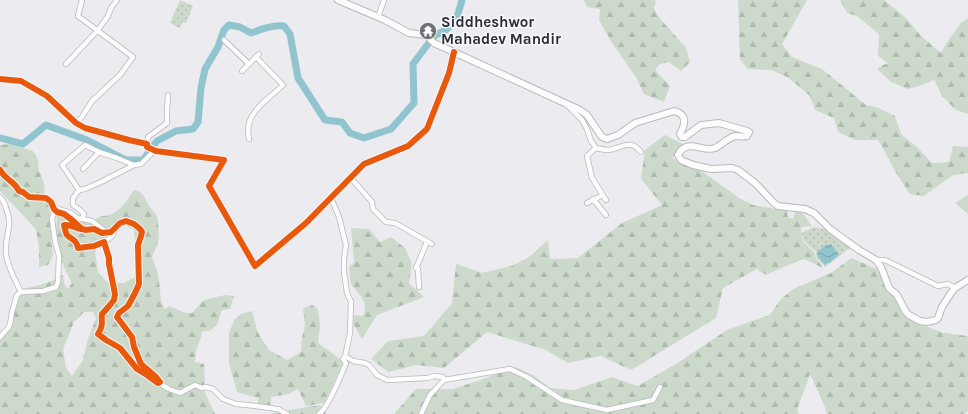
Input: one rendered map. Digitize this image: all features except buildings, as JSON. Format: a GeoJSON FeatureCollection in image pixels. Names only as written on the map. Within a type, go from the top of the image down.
{"type":"FeatureCollection","features":[{"type":"Feature","properties":{"kind":"main road"},"geometry":{"type":"LineString","coordinates":[[338,0],[350,2],[409,32],[426,35],[434,43],[580,110],[587,115],[602,137],[607,139],[618,135],[635,123],[674,111],[683,116],[684,128],[680,134],[682,137],[685,137],[700,126],[719,123],[749,132],[747,136],[734,136],[714,149],[693,146],[687,147],[679,152],[679,158],[701,167],[711,169],[732,168],[738,170],[755,183],[778,206],[805,209],[814,213],[830,228],[859,250],[876,260],[881,267],[889,288],[897,295],[906,312],[920,321],[927,322],[936,320],[942,307],[955,288],[968,280]]}},
{"type":"Feature","properties":{"kind":"street"},"geometry":{"type":"LineString","coordinates":[[76,123],[82,117],[92,101],[120,74],[133,57],[78,16],[82,0]]}},
{"type":"Feature","properties":{"kind":"street"},"geometry":{"type":"LineString","coordinates":[[66,64],[98,30],[117,0]]}},
{"type":"Feature","properties":{"kind":"street"},"geometry":{"type":"LineString","coordinates":[[378,17],[384,0]]}},
{"type":"Feature","properties":{"kind":"street"},"geometry":{"type":"LineString","coordinates":[[224,40],[249,64]]}},
{"type":"Feature","properties":{"kind":"street"},"geometry":{"type":"LineString","coordinates":[[0,80],[21,81],[48,96],[76,123],[85,128],[129,140],[147,146],[156,151],[224,160],[209,186],[255,266],[306,223],[364,164],[408,146],[427,130],[449,73],[454,52]]}},
{"type":"Feature","properties":{"kind":"street"},"geometry":{"type":"LineString","coordinates":[[242,71],[258,55],[284,85],[251,116],[248,125],[248,139]]}},
{"type":"Feature","properties":{"kind":"street"},"geometry":{"type":"LineString","coordinates":[[147,146],[148,137],[167,123],[168,95]]}},
{"type":"Feature","properties":{"kind":"street"},"geometry":{"type":"LineString","coordinates":[[564,103],[582,120],[591,141],[596,148],[609,150],[628,144],[637,147],[641,152]]}},
{"type":"Feature","properties":{"kind":"street"},"geometry":{"type":"LineString","coordinates":[[79,190],[62,165],[85,145],[134,165]]}},
{"type":"Feature","properties":{"kind":"street"},"geometry":{"type":"LineString","coordinates":[[596,148],[587,156],[592,178],[606,200]]}},
{"type":"Feature","properties":{"kind":"street"},"geometry":{"type":"LineString","coordinates":[[82,219],[84,214],[73,205],[73,198],[79,190],[101,182],[134,165],[141,164],[156,151]]}},
{"type":"Feature","properties":{"kind":"street"},"geometry":{"type":"LineString","coordinates":[[83,169],[99,152]]}},
{"type":"Feature","properties":{"kind":"street"},"geometry":{"type":"LineString","coordinates":[[0,170],[5,177],[17,186],[19,191],[23,192],[29,197],[46,198],[57,212],[64,214],[81,229]]}},
{"type":"Feature","properties":{"kind":"street"},"geometry":{"type":"LineString","coordinates":[[350,177],[372,202],[373,209],[386,222],[395,223],[429,243],[416,268],[418,268],[419,287]]}},
{"type":"Feature","properties":{"kind":"street"},"geometry":{"type":"LineString","coordinates":[[587,202],[603,195]]}},
{"type":"Feature","properties":{"kind":"street"},"geometry":{"type":"LineString","coordinates":[[0,197],[9,214],[10,222],[6,248],[8,265],[21,292]]}},
{"type":"Feature","properties":{"kind":"street"},"geometry":{"type":"LineString","coordinates":[[319,414],[322,412],[332,396],[346,362],[343,359],[345,357],[350,333],[351,302],[347,293],[344,272],[346,246],[339,218],[331,198]]}},
{"type":"Feature","properties":{"kind":"street"},"geometry":{"type":"LineString","coordinates":[[594,200],[606,215]]}},
{"type":"Feature","properties":{"kind":"street"},"geometry":{"type":"LineString","coordinates":[[54,209],[67,211],[77,218],[92,222],[106,232]]}},
{"type":"Feature","properties":{"kind":"street"},"geometry":{"type":"LineString","coordinates":[[0,337],[10,324],[17,295],[21,292],[56,287],[58,282],[59,256],[52,219],[54,209]]}},
{"type":"Feature","properties":{"kind":"street"},"geometry":{"type":"LineString","coordinates":[[114,229],[115,232],[113,235],[104,242],[94,246],[78,248],[78,245],[67,234],[64,225],[68,224],[72,227],[86,230],[94,229],[102,233],[111,232],[114,229],[120,223],[126,221],[134,224],[142,232],[138,245],[139,284],[128,306],[119,313],[117,317],[132,337],[134,347],[141,364],[156,377],[160,382],[159,383]]}},
{"type":"Feature","properties":{"kind":"street"},"geometry":{"type":"LineString","coordinates":[[104,242],[110,258],[108,264],[115,294],[114,300],[102,314],[103,322],[98,334],[120,348],[137,369],[168,389],[180,393],[195,385],[202,388],[206,387],[213,389],[222,400],[236,404],[274,409],[278,408],[287,414]]}},
{"type":"Feature","properties":{"kind":"street"},"geometry":{"type":"LineString","coordinates":[[876,260],[886,260],[938,286],[948,284],[955,288]]}},
{"type":"Feature","properties":{"kind":"street"},"geometry":{"type":"LineString","coordinates":[[345,357],[353,361],[369,365],[377,375],[387,380],[428,378],[434,376],[443,377],[444,380]]}},
{"type":"Feature","properties":{"kind":"street"},"geometry":{"type":"LineString","coordinates":[[421,414],[430,395],[444,380],[510,369],[562,400],[607,410],[654,400],[660,387]]}},
{"type":"Feature","properties":{"kind":"green space"},"geometry":{"type":"Polygon","coordinates":[[[180,0],[193,6],[186,23],[183,22],[180,28],[170,23],[180,0]]]}},
{"type":"Feature","properties":{"kind":"green space"},"geometry":{"type":"Polygon","coordinates":[[[584,0],[654,0],[656,2],[654,8],[657,15],[686,48],[690,62],[681,71],[669,62],[660,64],[655,70],[670,86],[664,102],[644,94],[636,77],[612,43],[599,20],[600,9],[587,7],[584,0]]]}},
{"type":"Feature","properties":{"kind":"green space"},"geometry":{"type":"Polygon","coordinates":[[[738,0],[807,0],[782,44],[792,57],[822,69],[866,105],[876,107],[895,116],[901,134],[917,147],[932,163],[949,162],[953,146],[968,147],[968,173],[953,175],[924,196],[910,194],[878,140],[855,140],[838,132],[834,118],[815,110],[810,96],[789,78],[772,70],[748,69],[740,60],[738,0]]]}},
{"type":"Feature","properties":{"kind":"green space"},"geometry":{"type":"Polygon","coordinates":[[[840,0],[884,0],[904,16],[921,36],[941,53],[961,23],[968,18],[968,114],[956,110],[943,97],[934,80],[908,89],[891,82],[877,69],[888,63],[878,56],[879,34],[857,16],[847,13],[840,0]]]}},
{"type":"Feature","properties":{"kind":"green space"},"geometry":{"type":"Polygon","coordinates":[[[665,135],[683,144],[672,158],[703,172],[739,198],[753,205],[787,211],[788,217],[793,219],[796,210],[801,211],[812,226],[801,227],[803,239],[815,252],[815,256],[823,268],[804,259],[766,275],[757,269],[723,288],[716,318],[631,370],[601,356],[568,363],[546,350],[487,332],[444,368],[416,365],[389,372],[371,359],[388,341],[424,336],[452,303],[456,264],[482,273],[512,266],[529,257],[548,240],[550,259],[578,258],[622,223],[662,205],[641,178],[645,150],[665,135]]]}},
{"type":"Feature","properties":{"kind":"green space"},"geometry":{"type":"Polygon","coordinates":[[[9,144],[33,151],[38,160],[39,171],[44,183],[45,201],[50,206],[53,256],[48,265],[39,267],[39,247],[36,230],[0,191],[0,145],[9,144]]]}},
{"type":"Feature","properties":{"kind":"green space"},"geometry":{"type":"Polygon","coordinates":[[[134,190],[143,195],[157,216],[159,232],[158,243],[152,257],[158,274],[161,302],[165,309],[169,306],[186,313],[192,313],[204,300],[225,295],[234,296],[230,309],[222,310],[217,325],[210,331],[203,331],[196,351],[195,362],[204,364],[205,393],[215,414],[0,414],[0,333],[9,324],[10,309],[15,298],[20,289],[42,284],[63,275],[64,284],[68,289],[72,283],[63,265],[59,252],[56,232],[57,216],[60,215],[71,221],[94,221],[98,217],[112,214],[119,210],[134,190]],[[115,225],[109,236],[102,239],[95,252],[98,272],[108,283],[124,283],[135,277],[137,262],[134,230],[125,225],[115,225]],[[84,312],[74,322],[63,349],[66,368],[72,376],[83,360],[87,342],[96,318],[93,312],[84,312]]]}},
{"type":"Feature","properties":{"kind":"green space"},"geometry":{"type":"Polygon","coordinates":[[[968,195],[968,214],[955,203],[968,195]]]}},
{"type":"Feature","properties":{"kind":"green space"},"geometry":{"type":"Polygon","coordinates":[[[814,227],[830,230],[854,248],[847,250],[825,267],[816,256],[816,251],[806,244],[802,236],[803,232],[814,227]]]}},
{"type":"Feature","properties":{"kind":"green space"},"geometry":{"type":"Polygon","coordinates":[[[351,228],[369,229],[380,242],[391,237],[405,248],[412,264],[409,283],[424,297],[377,315],[362,339],[354,325],[353,315],[363,316],[365,306],[364,302],[350,281],[349,267],[354,262],[351,228]]]}},
{"type":"Feature","properties":{"kind":"green space"},"geometry":{"type":"Polygon","coordinates":[[[851,258],[877,269],[911,321],[944,333],[968,336],[968,411],[965,414],[827,414],[810,374],[797,410],[799,414],[394,414],[416,389],[453,389],[515,367],[533,375],[550,388],[574,390],[612,377],[638,386],[679,362],[727,330],[770,315],[780,300],[793,289],[831,273],[851,258]]]}},
{"type":"Feature","properties":{"kind":"green space"},"geometry":{"type":"Polygon","coordinates":[[[312,305],[318,309],[320,327],[318,343],[340,359],[343,364],[324,403],[306,406],[297,389],[289,394],[271,397],[270,411],[258,408],[258,398],[237,392],[229,363],[229,333],[234,320],[241,314],[252,311],[258,333],[269,350],[287,360],[301,352],[305,325],[303,308],[312,305]]]}},
{"type":"Feature","properties":{"kind":"green space"},"geometry":{"type":"Polygon","coordinates":[[[320,405],[327,414],[271,414],[272,413],[320,405]]]}},
{"type":"Feature","properties":{"kind":"water"},"geometry":{"type":"Polygon","coordinates":[[[831,244],[838,253],[838,256],[825,265],[818,257],[817,252],[826,245],[831,244]]]}},
{"type":"Feature","properties":{"kind":"waterway"},"geometry":{"type":"LineString","coordinates":[[0,138],[23,144],[46,125],[87,140],[126,160],[143,160],[157,141],[176,131],[193,129],[198,122],[201,88],[205,69],[218,47],[224,30],[229,25],[240,27],[251,33],[271,27],[284,26],[290,34],[298,78],[325,120],[342,122],[350,133],[364,138],[391,129],[414,103],[413,64],[434,36],[446,30],[456,21],[462,0]]}},
{"type":"Feature","properties":{"kind":"cycle path"},"geometry":{"type":"LineString","coordinates":[[0,79],[21,81],[47,96],[76,123],[85,128],[147,144],[147,147],[156,151],[224,160],[209,186],[255,266],[306,223],[364,164],[408,146],[427,129],[449,73],[454,52]]}},
{"type":"Feature","properties":{"kind":"cycle path"},"geometry":{"type":"LineString","coordinates":[[0,170],[19,191],[23,192],[29,197],[46,198],[51,202],[57,212],[64,214],[82,229],[94,229],[102,233],[111,232],[120,223],[126,221],[134,224],[140,229],[142,232],[138,245],[139,284],[128,306],[119,313],[117,317],[132,337],[134,347],[141,364],[160,382],[158,383],[137,369],[120,348],[98,334],[102,326],[102,314],[114,300],[115,294],[109,258],[104,242],[94,246],[78,248],[75,241],[67,235],[64,225],[81,229]]}},
{"type":"Feature","properties":{"kind":"place","name":"Siddheshwor Mahadev Mandir"},"geometry":{"type":"Point","coordinates":[428,31]}}]}
